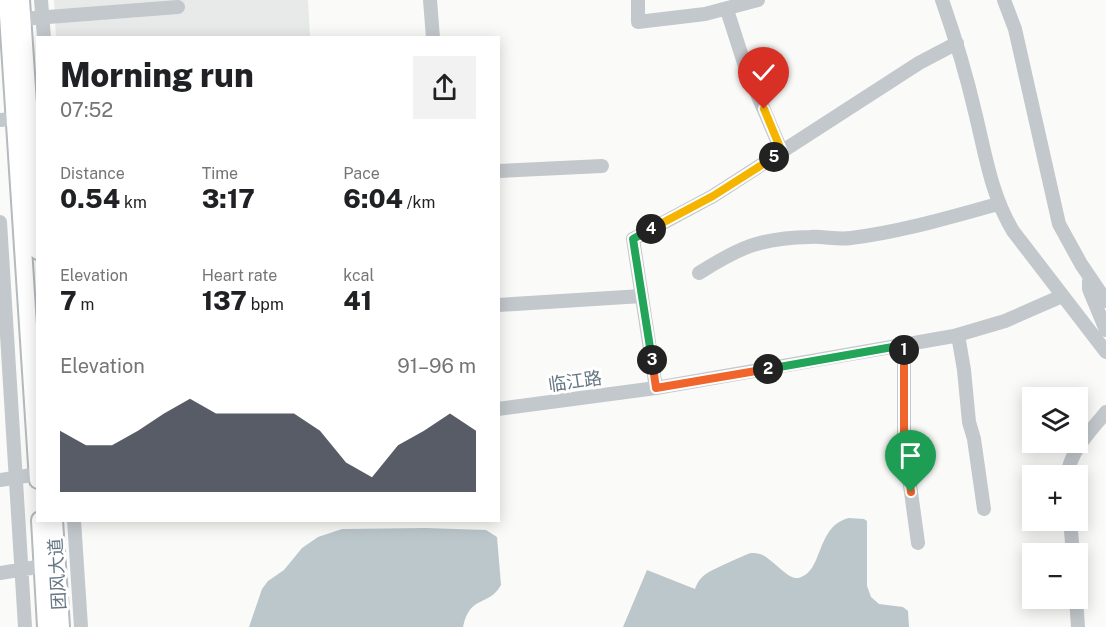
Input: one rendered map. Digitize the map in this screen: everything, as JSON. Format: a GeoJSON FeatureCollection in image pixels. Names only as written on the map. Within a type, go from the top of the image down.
{"type":"FeatureCollection","features":[{"type":"Feature","properties":{"kind":"main road"},"geometry":{"type":"LineString","coordinates":[[7,0],[7,119],[36,462]]}},
{"type":"Feature","properties":{"kind":"main road"},"geometry":{"type":"LineString","coordinates":[[21,0],[36,222]]}},
{"type":"Feature","properties":{"kind":"main road","name":"团风大道"},"geometry":{"type":"LineString","coordinates":[[40,522],[46,627]]}},
{"type":"Feature","properties":{"kind":"main road","name":"团风大道"},"geometry":{"type":"LineString","coordinates":[[54,522],[61,627]]}},
{"type":"Feature","properties":{"kind":"street"},"geometry":{"type":"LineString","coordinates":[[41,0],[44,36]]}},
{"type":"Feature","properties":{"kind":"street"},"geometry":{"type":"LineString","coordinates":[[430,0],[433,36]]}},
{"type":"Feature","properties":{"kind":"street"},"geometry":{"type":"LineString","coordinates":[[638,0],[638,22],[683,18],[758,0]]}},
{"type":"Feature","properties":{"kind":"street"},"geometry":{"type":"LineString","coordinates":[[942,0],[957,43],[998,204],[1013,231],[1106,352]]}},
{"type":"Feature","properties":{"kind":"street"},"geometry":{"type":"LineString","coordinates":[[1004,0],[1015,29],[1059,224],[1106,301]]}},
{"type":"Feature","properties":{"kind":"street"},"geometry":{"type":"LineString","coordinates":[[22,19],[178,6]]}},
{"type":"Feature","properties":{"kind":"street"},"geometry":{"type":"LineString","coordinates":[[730,6],[745,66],[782,152]]}},
{"type":"Feature","properties":{"kind":"street"},"geometry":{"type":"LineString","coordinates":[[656,388],[633,239],[713,196],[919,63],[957,43]]}},
{"type":"Feature","properties":{"kind":"street"},"geometry":{"type":"LineString","coordinates":[[500,171],[602,166]]}},
{"type":"Feature","properties":{"kind":"street"},"geometry":{"type":"LineString","coordinates":[[699,273],[729,254],[755,243],[812,237],[853,238],[935,221],[998,204]]}},
{"type":"Feature","properties":{"kind":"street"},"geometry":{"type":"LineString","coordinates":[[0,222],[25,627]]}},
{"type":"Feature","properties":{"kind":"street"},"geometry":{"type":"LineString","coordinates":[[1089,276],[1089,289],[1106,330]]}},
{"type":"Feature","properties":{"kind":"street"},"geometry":{"type":"LineString","coordinates":[[500,305],[642,296]]}},
{"type":"Feature","properties":{"kind":"street","name":"临江路"},"geometry":{"type":"LineString","coordinates":[[500,409],[656,388],[958,335],[1005,321],[1062,296]]}},
{"type":"Feature","properties":{"kind":"street"},"geometry":{"type":"LineString","coordinates":[[958,335],[969,422],[974,439],[984,509]]}},
{"type":"Feature","properties":{"kind":"street"},"geometry":{"type":"LineString","coordinates":[[904,345],[904,441],[918,543]]}},
{"type":"Feature","properties":{"kind":"street"},"geometry":{"type":"LineString","coordinates":[[1070,465],[1074,453],[1106,412]]}},
{"type":"Feature","properties":{"kind":"street"},"geometry":{"type":"LineString","coordinates":[[0,480],[36,474]]}},
{"type":"Feature","properties":{"kind":"street"},"geometry":{"type":"LineString","coordinates":[[74,522],[81,627]]}},
{"type":"Feature","properties":{"kind":"street"},"geometry":{"type":"LineString","coordinates":[[0,573],[43,566]]}},
{"type":"Feature","properties":{"kind":"street"},"geometry":{"type":"LineString","coordinates":[[1077,609],[1078,627]]}},
{"type":"Feature","properties":{"kind":"shaded area"},"geometry":{"type":"Polygon","coordinates":[[[54,0],[308,0],[310,36],[56,36],[54,0]]]}},
{"type":"Feature","properties":{"kind":"shaded area"},"geometry":{"type":"Polygon","coordinates":[[[849,518],[867,521],[867,586],[871,597],[879,604],[903,607],[908,611],[909,627],[623,627],[647,570],[695,589],[700,579],[709,572],[743,556],[755,553],[764,556],[789,576],[798,578],[812,568],[830,530],[849,518]]]}},
{"type":"Feature","properties":{"kind":"shaded area"},"geometry":{"type":"Polygon","coordinates":[[[342,529],[486,530],[497,537],[501,585],[496,592],[470,610],[463,627],[249,627],[262,589],[268,581],[284,570],[302,548],[318,537],[342,529]]]}},
{"type":"Feature","properties":{"kind":"route"},"geometry":{"type":"LineString","coordinates":[[764,109],[782,152],[713,196],[633,239],[656,388],[904,345],[904,441],[911,492]]}}]}
